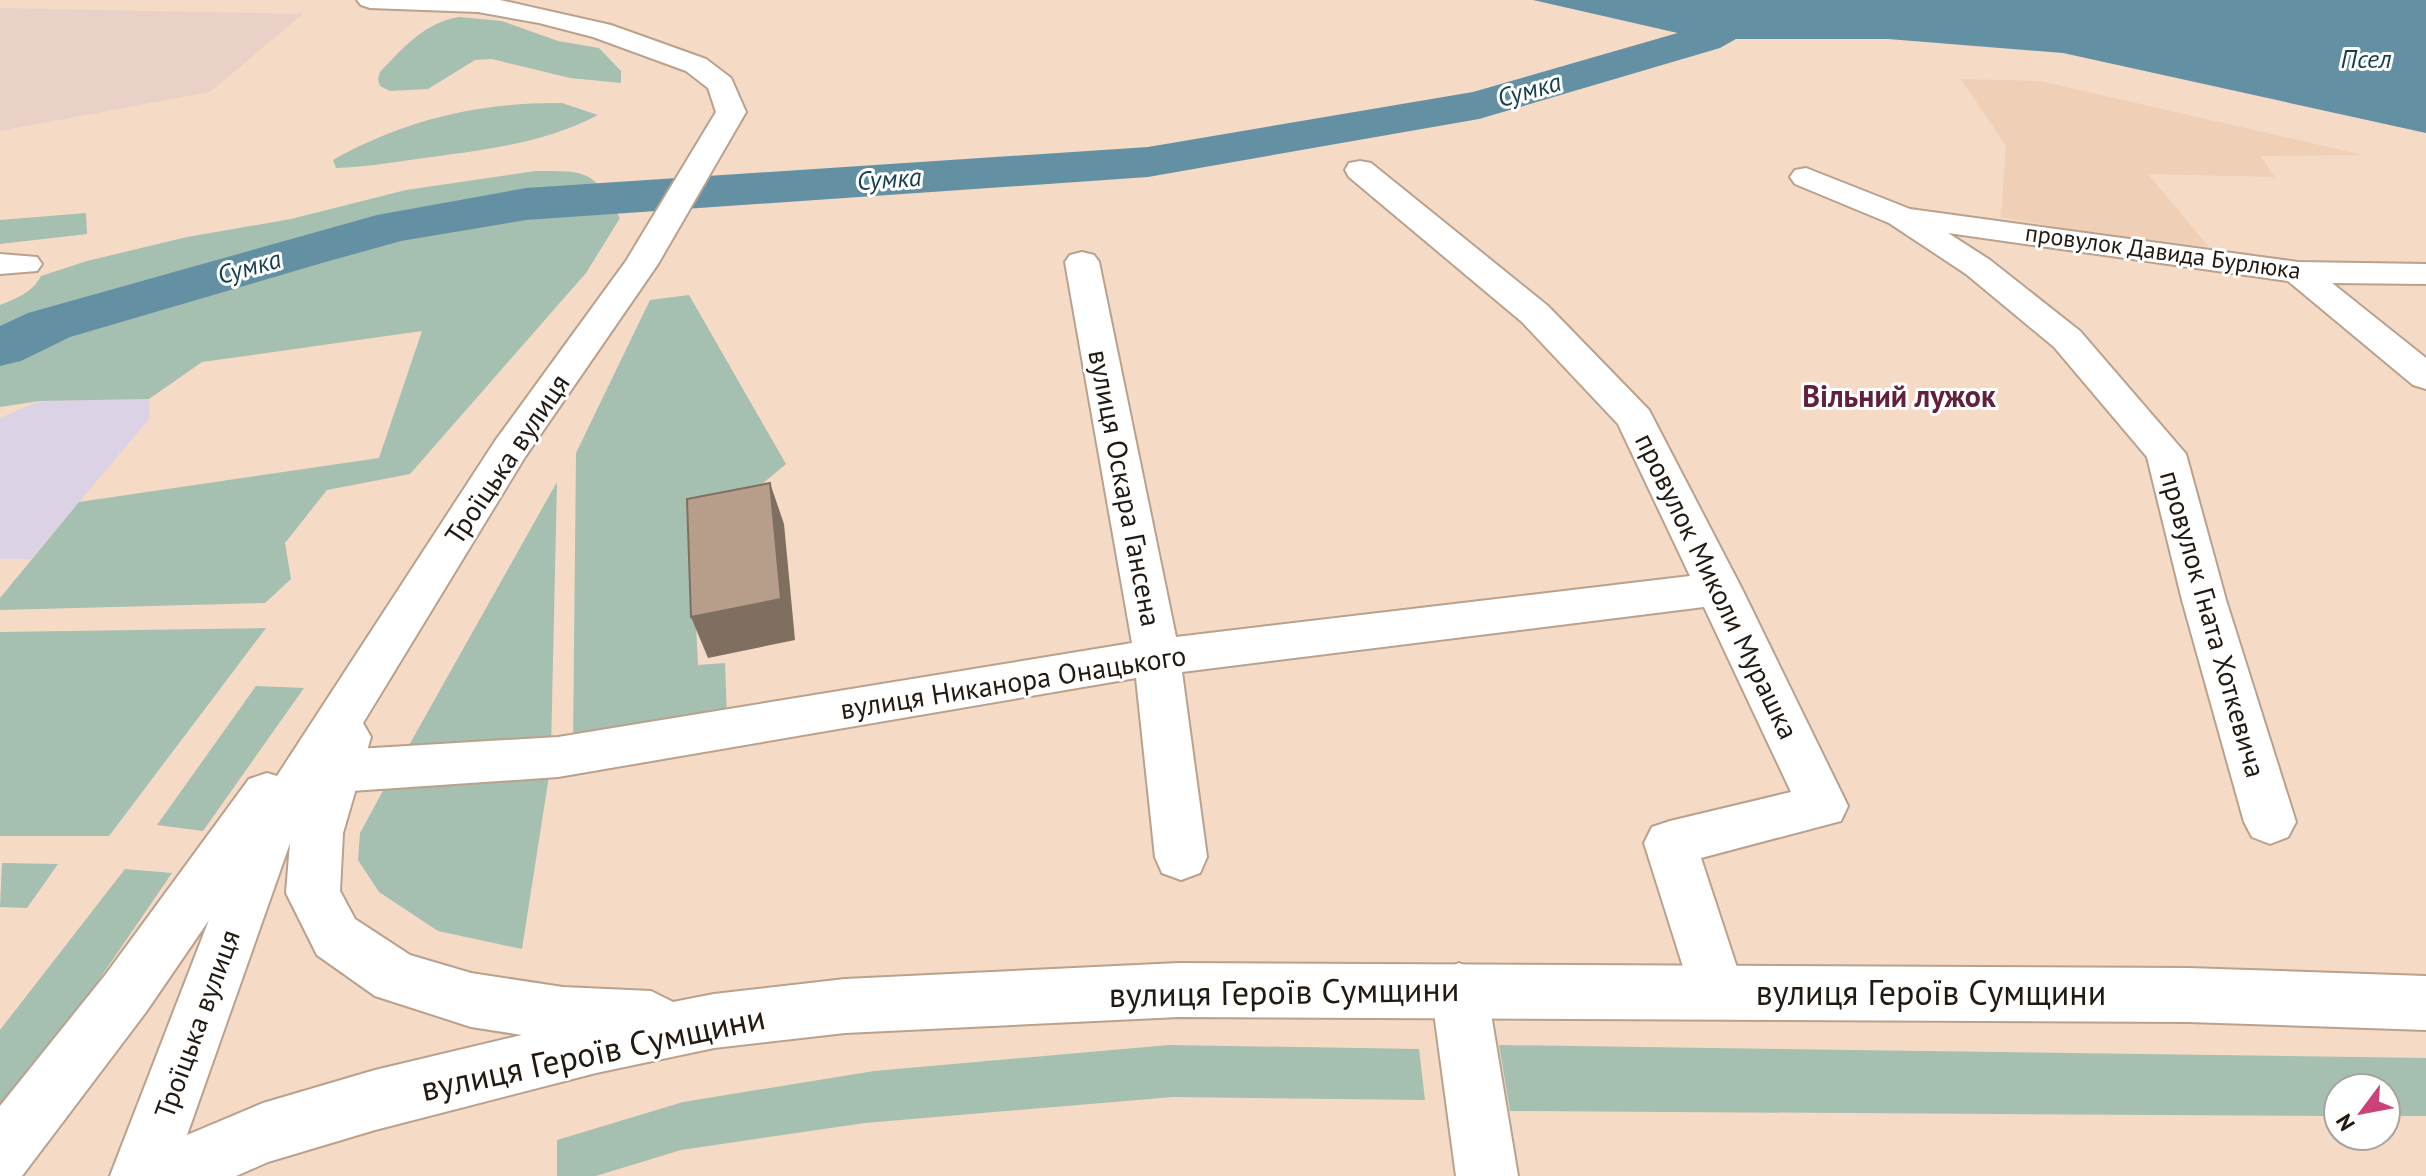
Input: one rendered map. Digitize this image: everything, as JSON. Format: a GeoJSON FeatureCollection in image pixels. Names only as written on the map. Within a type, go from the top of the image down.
{"type":"FeatureCollection","features":[{"type":"Feature","properties":{"kind":"street","name":"Троїцька вулиця"},"geometry":{"type":"LineString","coordinates":[[362,684],[509,450],[641,264],[710,153],[731,112],[721,84],[696,65],[602,31],[476,2],[370,0]]}},
{"type":"Feature","properties":{"kind":"street","name":"провулок Миколи Мурашка"},"geometry":{"type":"LineString","coordinates":[[1360,170],[1535,314],[1635,419],[1823,806],[1670,843],[1717,992]]}},
{"type":"Feature","properties":{"kind":"street","name":"провулок Гната Хоткевича"},"geometry":{"type":"LineString","coordinates":[[1806,177],[1900,216],[1978,267],[2067,339],[2166,454],[2204,600],[2270,822]]}},
{"type":"Feature","properties":{"kind":"street","name":"провулок Давида Бурлюка"},"geometry":{"type":"LineString","coordinates":[[1900,216],[2298,272],[2426,274]]}},
{"type":"Feature","properties":{"kind":"street","name":"вулиця Оскара Гансена"},"geometry":{"type":"LineString","coordinates":[[1082,262],[1157,657],[1181,857]]}},
{"type":"Feature","properties":{"kind":"street"},"geometry":{"type":"LineString","coordinates":[[2298,272],[2426,377]]}},
{"type":"Feature","properties":{"kind":"street","name":"вулиця Никанора Онацького"},"geometry":{"type":"LineString","coordinates":[[322,773],[558,757],[1157,657],[1720,589]]}},
{"type":"Feature","properties":{"kind":"street"},"geometry":{"type":"LineString","coordinates":[[362,684],[322,773],[313,893],[336,937],[395,977],[471,1000],[563,1014],[714,1021]]}},
{"type":"Feature","properties":{"kind":"street"},"geometry":{"type":"LineString","coordinates":[[0,1155],[126,993],[311,734],[362,684]]}},
{"type":"Feature","properties":{"kind":"street","name":"Троїцька вулиця"},"geometry":{"type":"LineString","coordinates":[[141,1176],[267,836],[322,773]]}},
{"type":"Feature","properties":{"kind":"street"},"geometry":{"type":"LineString","coordinates":[[1459,990],[1487,1176]]}},
{"type":"Feature","properties":{"kind":"street","name":"вулиця Героїв Сумщини"},"geometry":{"type":"LineString","coordinates":[[165,1176],[263,1133],[375,1100],[596,1045],[714,1021],[845,1006],[1163,991],[1459,990],[2188,995],[2426,1003]]}},
{"type":"Feature","properties":{"kind":"shaded area"},"geometry":{"type":"Polygon","coordinates":[[[0,8],[303,14],[210,92],[0,131],[0,8]]]}},
{"type":"Feature","properties":{"kind":"shaded area"},"geometry":{"type":"Polygon","coordinates":[[[1961,79],[2040,81],[2363,155],[2261,156],[2275,177],[2148,174],[2209,247],[2118,238],[2001,217],[2006,146],[1961,79]]]}},
{"type":"Feature","properties":{"kind":"shaded area"},"geometry":{"type":"Polygon","coordinates":[[[149,399],[150,418],[31,559],[0,559],[0,418],[39,401],[149,399]]]}},
{"type":"Feature","properties":{"kind":"green space"},"geometry":{"type":"Polygon","coordinates":[[[459,17],[502,21],[558,41],[599,48],[621,71],[621,83],[570,78],[492,59],[475,60],[428,89],[390,91],[380,86],[380,72],[406,45],[425,30],[459,17]]]}},
{"type":"Feature","properties":{"kind":"green space"},"geometry":{"type":"Polygon","coordinates":[[[562,103],[598,115],[533,140],[486,149],[336,168],[333,160],[387,134],[443,116],[502,106],[562,103]]]}},
{"type":"Feature","properties":{"kind":"green space"},"geometry":{"type":"Polygon","coordinates":[[[535,171],[588,176],[603,190],[620,218],[586,273],[410,474],[327,490],[285,543],[291,579],[265,603],[0,610],[0,598],[79,502],[379,458],[422,331],[202,362],[149,399],[39,401],[0,407],[0,305],[29,291],[41,276],[87,261],[187,237],[291,219],[406,190],[535,171]]]}},
{"type":"Feature","properties":{"kind":"green space"},"geometry":{"type":"Polygon","coordinates":[[[86,213],[87,234],[0,244],[0,220],[86,213]]]}},
{"type":"Feature","properties":{"kind":"green space"},"geometry":{"type":"Polygon","coordinates":[[[689,295],[786,464],[692,542],[698,665],[725,663],[727,719],[573,745],[576,453],[650,300],[689,295]]]}},
{"type":"Feature","properties":{"kind":"green space"},"geometry":{"type":"Polygon","coordinates":[[[557,482],[551,750],[399,763],[557,482]]]}},
{"type":"Feature","properties":{"kind":"green space"},"geometry":{"type":"Polygon","coordinates":[[[266,628],[109,836],[0,836],[0,632],[266,628]]]}},
{"type":"Feature","properties":{"kind":"green space"},"geometry":{"type":"Polygon","coordinates":[[[256,686],[304,688],[203,831],[157,825],[256,686]]]}},
{"type":"Feature","properties":{"kind":"green space"},"geometry":{"type":"Polygon","coordinates":[[[551,763],[522,949],[438,931],[379,892],[358,860],[360,833],[391,776],[551,763]]]}},
{"type":"Feature","properties":{"kind":"green space"},"geometry":{"type":"Polygon","coordinates":[[[2,863],[58,864],[27,908],[0,907],[2,863]]]}},
{"type":"Feature","properties":{"kind":"green space"},"geometry":{"type":"Polygon","coordinates":[[[125,869],[172,873],[94,987],[0,1107],[0,1030],[125,869]]]}},
{"type":"Feature","properties":{"kind":"green space"},"geometry":{"type":"Polygon","coordinates":[[[1169,1045],[1419,1049],[1425,1100],[1173,1097],[865,1123],[681,1150],[596,1176],[557,1176],[557,1140],[683,1102],[874,1071],[1169,1045]]]}},
{"type":"Feature","properties":{"kind":"green space"},"geometry":{"type":"Polygon","coordinates":[[[1499,1045],[2426,1058],[2426,1116],[2402,1116],[2402,1072],[2322,1072],[2322,1116],[1510,1111],[1499,1045]]]}},
{"type":"Feature","properties":{"kind":"water","name":"Псел"},"geometry":{"type":"Polygon","coordinates":[[[1533,0],[2426,0],[2426,133],[2063,53],[1888,39],[1704,39],[1533,0]]]}},
{"type":"Feature","properties":{"kind":"building"},"geometry":{"type":"Polygon","coordinates":[[[770,483],[781,599],[691,617],[687,499],[770,483]]]}},
{"type":"Feature","properties":{"kind":"waterway","name":"Сумка"},"geometry":{"type":"LineString","coordinates":[[0,348],[49,325],[303,251],[396,226],[526,204],[1148,162],[1479,105],[1704,39],[1774,0]]}},
{"type":"Feature","properties":{"kind":"district","name":"Вільний лужок"},"geometry":{"type":"Point","coordinates":[1899,397]}}]}
